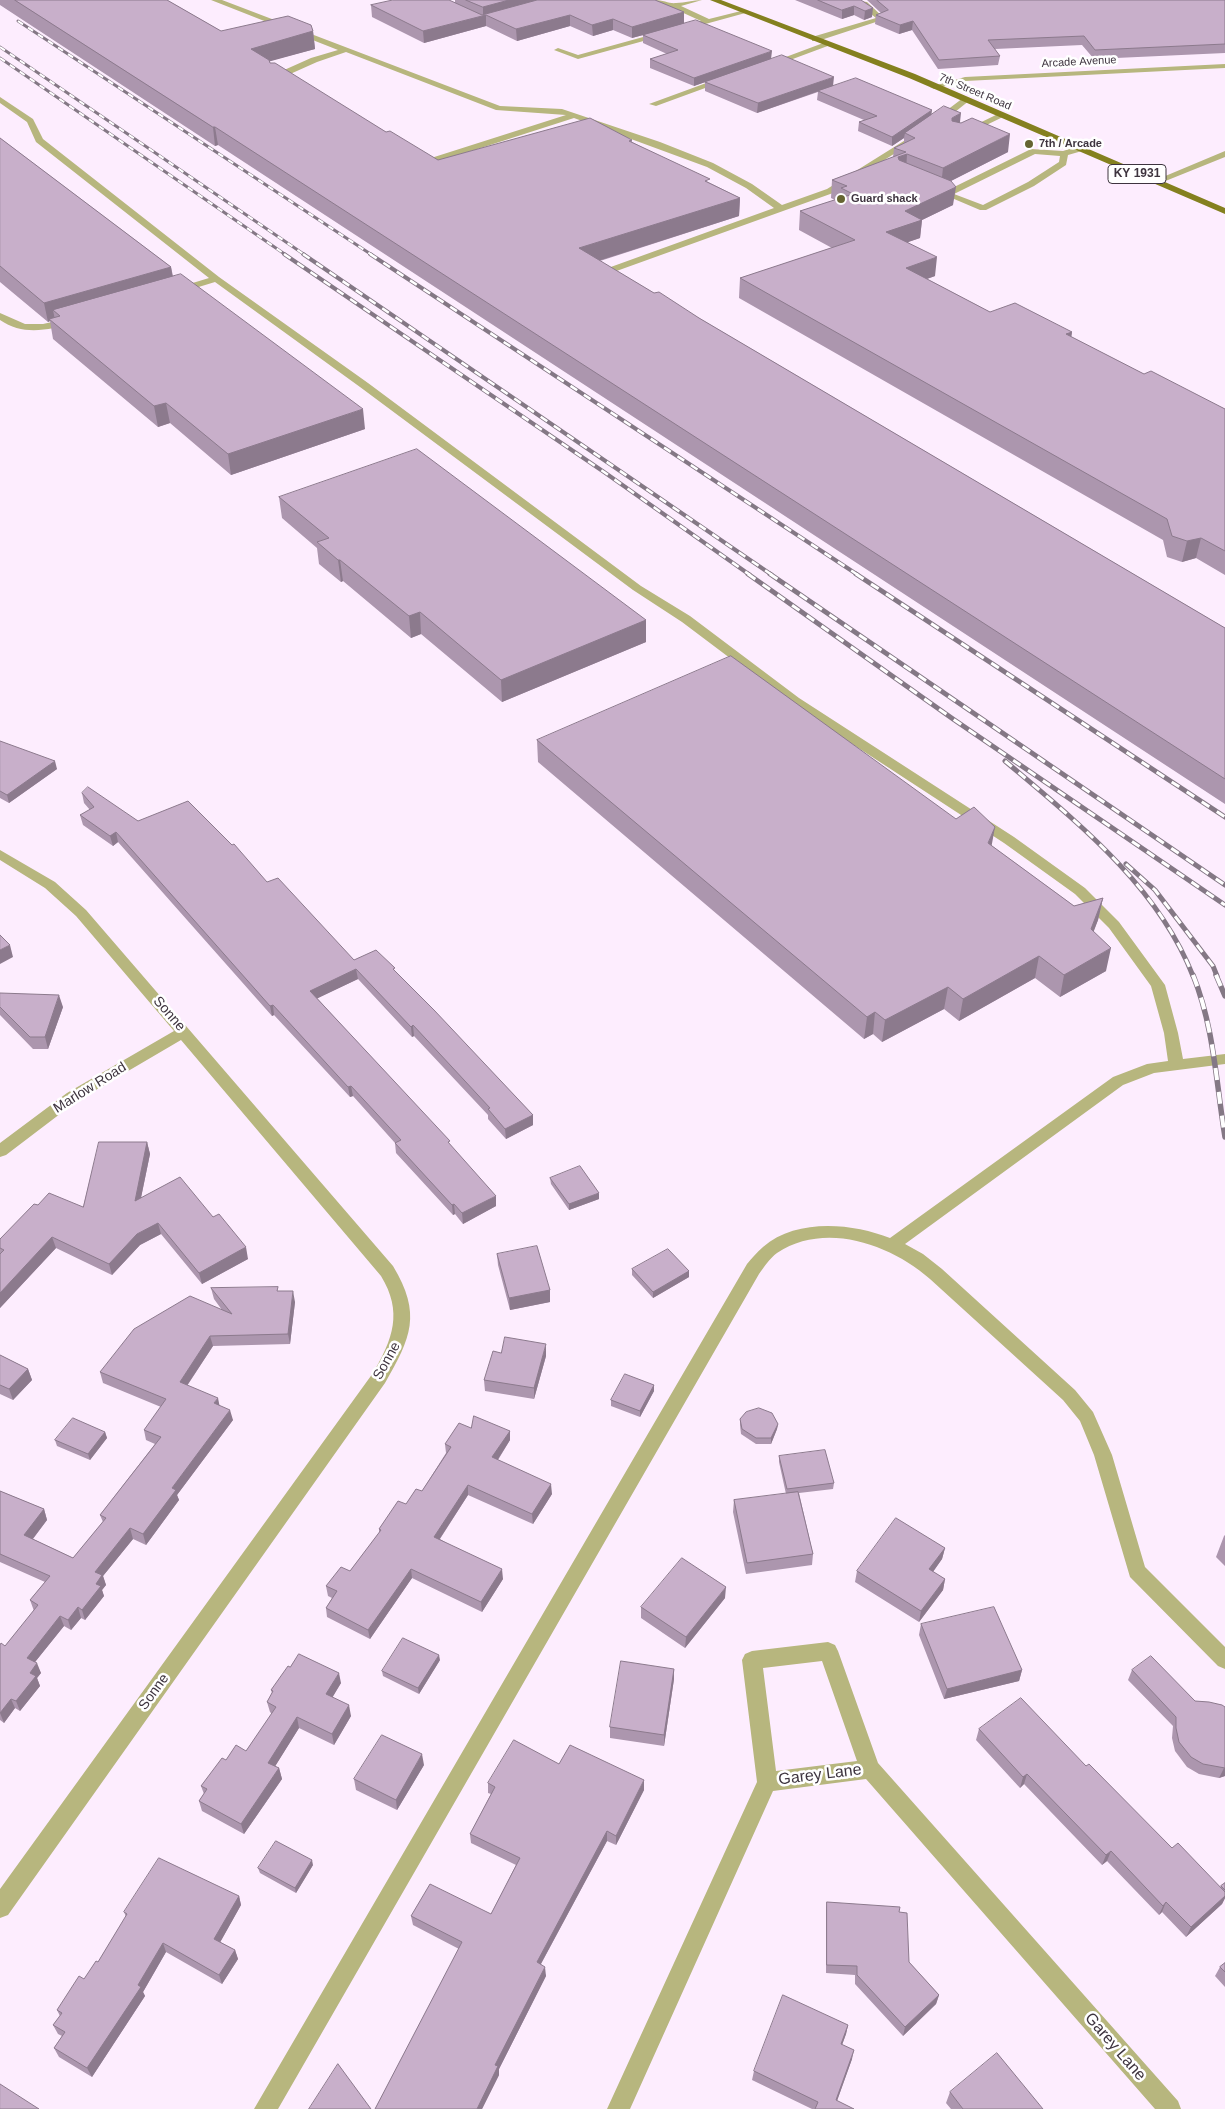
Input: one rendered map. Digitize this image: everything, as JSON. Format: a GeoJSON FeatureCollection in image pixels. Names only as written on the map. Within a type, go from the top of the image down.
{"type":"FeatureCollection","features":[{"type":"Feature","properties":{"kind":"main road","name":"7th Street Road"},"geometry":{"type":"LineString","coordinates":[[714,0],[888,66],[1225,211]]}},
{"type":"Feature","properties":{"kind":"street"},"geometry":{"type":"LineString","coordinates":[[215,0],[499,108],[562,111],[658,144],[710,165],[749,186],[781,209]]}},
{"type":"Feature","properties":{"kind":"street"},"geometry":{"type":"LineString","coordinates":[[659,0],[708,21]]}},
{"type":"Feature","properties":{"kind":"street"},"geometry":{"type":"LineString","coordinates":[[674,6],[698,0]]}},
{"type":"Feature","properties":{"kind":"street"},"geometry":{"type":"LineString","coordinates":[[815,39],[882,19],[864,4],[853,0]]}},
{"type":"Feature","properties":{"kind":"street"},"geometry":{"type":"LineString","coordinates":[[558,50],[578,57],[745,12]]}},
{"type":"Feature","properties":{"kind":"street"},"geometry":{"type":"LineString","coordinates":[[764,66],[829,44]]}},
{"type":"Feature","properties":{"kind":"street"},"geometry":{"type":"LineString","coordinates":[[276,77],[314,60],[345,50]]}},
{"type":"Feature","properties":{"kind":"street","name":"Arcade Avenue"},"geometry":{"type":"LineString","coordinates":[[934,87],[965,79],[1224,67]]}},
{"type":"Feature","properties":{"kind":"street"},"geometry":{"type":"LineString","coordinates":[[653,104],[727,79]]}},
{"type":"Feature","properties":{"kind":"street"},"geometry":{"type":"LineString","coordinates":[[0,99],[30,121],[39,140],[216,280],[364,385],[637,588],[686,618],[794,702],[1009,840],[1080,891],[1114,925],[1158,985],[1171,1033],[1176,1064]]}},
{"type":"Feature","properties":{"kind":"street"},"geometry":{"type":"LineString","coordinates":[[611,270],[830,191],[926,130],[966,100]]}},
{"type":"Feature","properties":{"kind":"street"},"geometry":{"type":"LineString","coordinates":[[431,161],[574,115]]}},
{"type":"Feature","properties":{"kind":"street"},"geometry":{"type":"LineString","coordinates":[[955,137],[1003,115]]}},
{"type":"Feature","properties":{"kind":"street"},"geometry":{"type":"LineString","coordinates":[[946,194],[1034,151],[1064,154],[1079,149]]}},
{"type":"Feature","properties":{"kind":"street"},"geometry":{"type":"LineString","coordinates":[[928,187],[983,208],[1030,184],[1063,163],[1064,154]]}},
{"type":"Feature","properties":{"kind":"street"},"geometry":{"type":"LineString","coordinates":[[1155,182],[1225,154]]}},
{"type":"Feature","properties":{"kind":"street"},"geometry":{"type":"LineString","coordinates":[[168,293],[216,280]]}},
{"type":"Feature","properties":{"kind":"street"},"geometry":{"type":"LineString","coordinates":[[0,316],[15,326],[25,328],[45,328],[83,317]]}},
{"type":"Feature","properties":{"kind":"street","name":"Sonne"},"geometry":{"type":"LineString","coordinates":[[0,854],[50,884],[81,913],[318,1192],[387,1270],[396,1283],[403,1311],[401,1335],[394,1353],[379,1378],[0,1907]]}},
{"type":"Feature","properties":{"kind":"street","name":"Marlow Road"},"geometry":{"type":"LineString","coordinates":[[0,1151],[72,1097],[184,1032]]}},
{"type":"Feature","properties":{"kind":"street"},"geometry":{"type":"LineString","coordinates":[[891,1246],[1118,1081],[1152,1068],[1225,1059]]}},
{"type":"Feature","properties":{"kind":"street"},"geometry":{"type":"LineString","coordinates":[[265,2109],[753,1270],[769,1250],[790,1238],[817,1234],[847,1233],[891,1246],[913,1257],[936,1274],[1046,1372],[1069,1395],[1087,1417],[1104,1455],[1137,1571],[1225,1660]]}},
{"type":"Feature","properties":{"kind":"street"},"geometry":{"type":"LineString","coordinates":[[768,1782],[752,1660],[828,1651],[870,1769]]}},
{"type":"Feature","properties":{"kind":"street","name":"Garey Lane"},"geometry":{"type":"LineString","coordinates":[[618,2109],[768,1782],[870,1769],[1170,2109]]}},
{"type":"Feature","properties":{"kind":"building"},"geometry":{"type":"Polygon","coordinates":[[[15,0],[167,0],[221,31],[288,16],[311,25],[313,31],[251,49],[269,60],[270,63],[275,63],[386,132],[390,131],[438,160],[590,118],[632,140],[629,141],[710,179],[705,181],[740,198],[579,248],[654,293],[659,292],[699,318],[1225,628],[1225,779],[215,127],[15,0]]]}},
{"type":"Feature","properties":{"kind":"building"},"geometry":{"type":"Polygon","coordinates":[[[393,0],[449,0],[482,15],[537,0],[655,0],[684,12],[632,27],[613,19],[592,25],[570,15],[516,29],[486,15],[423,31],[371,5],[393,0]]]}},
{"type":"Feature","properties":{"kind":"building"},"geometry":{"type":"Polygon","coordinates":[[[466,0],[509,0],[483,7],[466,0]]]}},
{"type":"Feature","properties":{"kind":"building"},"geometry":{"type":"Polygon","coordinates":[[[818,0],[861,0],[873,8],[865,11],[854,6],[842,10],[818,0]]]}},
{"type":"Feature","properties":{"kind":"building"},"geometry":{"type":"Polygon","coordinates":[[[877,0],[1225,0],[1225,44],[1095,50],[1084,36],[988,40],[1000,56],[939,60],[913,21],[900,25],[876,15],[888,10],[877,0]]]}},
{"type":"Feature","properties":{"kind":"building"},"geometry":{"type":"Polygon","coordinates":[[[696,20],[772,51],[694,78],[650,59],[678,50],[643,35],[696,20]]]}},
{"type":"Feature","properties":{"kind":"building"},"geometry":{"type":"Polygon","coordinates":[[[782,55],[834,77],[758,103],[705,82],[782,55]]]}},
{"type":"Feature","properties":{"kind":"building"},"geometry":{"type":"Polygon","coordinates":[[[856,78],[932,110],[892,137],[859,122],[877,116],[818,91],[856,78]]]}},
{"type":"Feature","properties":{"kind":"building"},"geometry":{"type":"Polygon","coordinates":[[[944,106],[961,113],[952,118],[952,121],[961,123],[972,118],[1010,134],[943,168],[907,154],[898,157],[899,160],[951,181],[956,187],[905,211],[922,220],[886,232],[937,257],[906,268],[990,312],[1015,303],[1072,332],[1066,334],[1144,374],[1151,371],[1225,409],[1225,551],[1201,538],[1187,541],[1172,536],[1167,519],[740,278],[855,240],[800,211],[853,194],[841,188],[847,186],[832,180],[906,152],[894,148],[915,138],[905,133],[944,106]]]}},
{"type":"Feature","properties":{"kind":"building"},"geometry":{"type":"Polygon","coordinates":[[[0,138],[171,267],[44,303],[0,266],[0,138]]]}},
{"type":"Feature","properties":{"kind":"building"},"geometry":{"type":"Polygon","coordinates":[[[181,274],[363,409],[228,454],[166,403],[154,406],[49,319],[60,316],[53,310],[181,274]]]}},
{"type":"Feature","properties":{"kind":"building"},"geometry":{"type":"Polygon","coordinates":[[[417,449],[646,620],[501,680],[420,612],[409,616],[338,560],[317,542],[329,538],[279,497],[417,449]]]}},
{"type":"Feature","properties":{"kind":"building"},"geometry":{"type":"Polygon","coordinates":[[[731,656],[956,819],[974,807],[995,827],[988,843],[1074,906],[1103,898],[1091,929],[1111,948],[1064,975],[1039,956],[963,999],[948,987],[885,1020],[875,1012],[867,1017],[537,740],[731,656]]]}},
{"type":"Feature","properties":{"kind":"building"},"geometry":{"type":"Polygon","coordinates":[[[0,741],[55,761],[7,795],[0,791],[0,741]]]}},
{"type":"Feature","properties":{"kind":"building"},"geometry":{"type":"Polygon","coordinates":[[[88,787],[138,821],[188,801],[232,845],[234,844],[267,882],[278,878],[354,960],[376,950],[395,968],[393,969],[533,1115],[505,1129],[488,1109],[490,1108],[413,1025],[411,1027],[356,969],[310,991],[450,1141],[448,1142],[496,1196],[462,1213],[454,1204],[452,1205],[395,1143],[401,1140],[351,1086],[348,1087],[273,1005],[270,1006],[116,832],[110,836],[80,815],[94,807],[82,793],[88,787]]]}},
{"type":"Feature","properties":{"kind":"building"},"geometry":{"type":"Polygon","coordinates":[[[0,935],[10,945],[0,950],[0,935]]]}},
{"type":"Feature","properties":{"kind":"building"},"geometry":{"type":"Polygon","coordinates":[[[0,993],[59,995],[45,1037],[30,1037],[0,1007],[0,993]]]}},
{"type":"Feature","properties":{"kind":"building"},"geometry":{"type":"Polygon","coordinates":[[[99,1142],[147,1142],[135,1201],[180,1177],[213,1217],[219,1214],[246,1247],[199,1273],[158,1223],[137,1234],[109,1264],[52,1237],[0,1293],[0,1254],[4,1250],[0,1248],[0,1239],[34,1204],[38,1205],[49,1193],[83,1207],[99,1142]]]}},
{"type":"Feature","properties":{"kind":"building"},"geometry":{"type":"Polygon","coordinates":[[[580,1166],[599,1193],[569,1204],[550,1178],[580,1166]]]}},
{"type":"Feature","properties":{"kind":"building"},"geometry":{"type":"Polygon","coordinates":[[[537,1246],[550,1290],[509,1298],[497,1254],[537,1246]]]}},
{"type":"Feature","properties":{"kind":"building"},"geometry":{"type":"Polygon","coordinates":[[[668,1249],[689,1271],[653,1292],[632,1269],[668,1249]]]}},
{"type":"Feature","properties":{"kind":"building"},"geometry":{"type":"Polygon","coordinates":[[[278,1287],[277,1291],[293,1291],[288,1334],[210,1336],[180,1382],[218,1398],[214,1403],[230,1410],[172,1488],[176,1490],[143,1534],[130,1528],[95,1572],[102,1575],[96,1584],[101,1586],[82,1610],[78,1607],[68,1620],[60,1616],[27,1658],[37,1663],[30,1673],[36,1676],[16,1701],[11,1699],[0,1713],[0,1645],[1,1643],[5,1646],[38,1605],[30,1600],[50,1576],[0,1554],[0,1491],[44,1509],[24,1535],[73,1558],[106,1518],[100,1515],[161,1437],[144,1430],[166,1399],[100,1372],[134,1329],[190,1296],[232,1314],[211,1288],[278,1287]]]}},
{"type":"Feature","properties":{"kind":"building"},"geometry":{"type":"Polygon","coordinates":[[[505,1337],[546,1344],[534,1388],[484,1380],[493,1351],[501,1353],[505,1337]]]}},
{"type":"Feature","properties":{"kind":"building"},"geometry":{"type":"Polygon","coordinates":[[[0,1355],[28,1369],[9,1389],[0,1385],[0,1355]]]}},
{"type":"Feature","properties":{"kind":"building"},"geometry":{"type":"Polygon","coordinates":[[[625,1374],[654,1385],[640,1411],[611,1400],[625,1374]]]}},
{"type":"Feature","properties":{"kind":"building"},"geometry":{"type":"Polygon","coordinates":[[[759,1408],[772,1413],[778,1424],[771,1438],[756,1438],[742,1429],[740,1419],[746,1412],[759,1408]]]}},
{"type":"Feature","properties":{"kind":"building"},"geometry":{"type":"Polygon","coordinates":[[[474,1416],[510,1431],[492,1457],[551,1484],[532,1514],[468,1485],[434,1537],[502,1569],[481,1602],[411,1569],[368,1630],[326,1608],[337,1591],[326,1586],[341,1567],[350,1571],[381,1530],[379,1529],[398,1501],[406,1504],[416,1489],[422,1491],[451,1447],[445,1444],[459,1423],[471,1428],[474,1416]]]}},
{"type":"Feature","properties":{"kind":"building"},"geometry":{"type":"Polygon","coordinates":[[[73,1418],[105,1432],[88,1454],[55,1440],[73,1418]]]}},
{"type":"Feature","properties":{"kind":"building"},"geometry":{"type":"Polygon","coordinates":[[[825,1450],[834,1483],[787,1489],[779,1456],[825,1450]]]}},
{"type":"Feature","properties":{"kind":"building"},"geometry":{"type":"Polygon","coordinates":[[[798,1492],[813,1554],[747,1563],[734,1500],[798,1492]]]}},
{"type":"Feature","properties":{"kind":"building"},"geometry":{"type":"Polygon","coordinates":[[[896,1518],[945,1548],[929,1569],[945,1579],[921,1611],[857,1571],[896,1518]]]}},
{"type":"Feature","properties":{"kind":"building"},"geometry":{"type":"Polygon","coordinates":[[[682,1558],[726,1587],[686,1637],[641,1607],[682,1558]]]}},
{"type":"Feature","properties":{"kind":"building"},"geometry":{"type":"Polygon","coordinates":[[[994,1607],[1022,1670],[947,1689],[921,1624],[994,1607]]]}},
{"type":"Feature","properties":{"kind":"building"},"geometry":{"type":"Polygon","coordinates":[[[403,1638],[439,1655],[418,1688],[382,1671],[403,1638]]]}},
{"type":"Feature","properties":{"kind":"building"},"geometry":{"type":"Polygon","coordinates":[[[299,1654],[339,1673],[326,1694],[349,1705],[332,1734],[297,1717],[268,1763],[279,1768],[241,1824],[199,1801],[207,1789],[201,1786],[222,1758],[226,1760],[236,1745],[246,1751],[276,1707],[267,1702],[273,1691],[271,1690],[299,1654]]]}},
{"type":"Feature","properties":{"kind":"building"},"geometry":{"type":"Polygon","coordinates":[[[1151,1656],[1195,1701],[1209,1702],[1225,1707],[1225,1768],[1203,1764],[1191,1757],[1179,1742],[1176,1717],[1132,1670],[1151,1656]]]}},
{"type":"Feature","properties":{"kind":"building"},"geometry":{"type":"Polygon","coordinates":[[[621,1661],[674,1669],[664,1735],[610,1727],[621,1661]]]}},
{"type":"Feature","properties":{"kind":"building"},"geometry":{"type":"Polygon","coordinates":[[[1021,1698],[1086,1766],[1089,1764],[1172,1848],[1178,1843],[1225,1892],[1225,1896],[1191,1927],[1166,1902],[1163,1906],[1111,1851],[1106,1855],[1027,1774],[1023,1777],[979,1729],[1021,1698]]]}},
{"type":"Feature","properties":{"kind":"building"},"geometry":{"type":"Polygon","coordinates":[[[382,1735],[422,1754],[396,1800],[354,1779],[382,1735]]]}},
{"type":"Feature","properties":{"kind":"building"},"geometry":{"type":"Polygon","coordinates":[[[514,1740],[559,1764],[570,1745],[644,1780],[616,1836],[607,1831],[537,1962],[545,1967],[495,2065],[498,2066],[477,2109],[375,2109],[462,1942],[411,1916],[430,1884],[491,1914],[520,1858],[470,1834],[495,1787],[488,1783],[514,1740]]]}},
{"type":"Feature","properties":{"kind":"building"},"geometry":{"type":"Polygon","coordinates":[[[276,1841],[312,1860],[295,1888],[258,1868],[276,1841]]]}},
{"type":"Feature","properties":{"kind":"building"},"geometry":{"type":"Polygon","coordinates":[[[159,1858],[239,1896],[214,1939],[235,1950],[219,1975],[163,1943],[138,1985],[141,1987],[87,2068],[54,2048],[65,2032],[53,2025],[62,2013],[57,2010],[79,1976],[84,1979],[96,1961],[98,1962],[127,1914],[124,1912],[159,1858]]]}},
{"type":"Feature","properties":{"kind":"building"},"geometry":{"type":"Polygon","coordinates":[[[827,1902],[900,1907],[899,1912],[907,1913],[909,1962],[939,1995],[905,2027],[857,1975],[857,1966],[827,1965],[827,1902]]]}},
{"type":"Feature","properties":{"kind":"building"},"geometry":{"type":"Polygon","coordinates":[[[1225,1963],[1225,1972],[1220,1967],[1225,1963]]]}},
{"type":"Feature","properties":{"kind":"building"},"geometry":{"type":"Polygon","coordinates":[[[783,1995],[848,2025],[841,2044],[854,2050],[836,2100],[854,2109],[815,2109],[818,2102],[754,2071],[783,1995]]]}},
{"type":"Feature","properties":{"kind":"building"},"geometry":{"type":"Polygon","coordinates":[[[997,2053],[1043,2109],[963,2109],[950,2092],[997,2053]]]}},
{"type":"Feature","properties":{"kind":"building"},"geometry":{"type":"Polygon","coordinates":[[[338,2064],[371,2109],[309,2109],[338,2064]]]}},
{"type":"Feature","properties":{"kind":"building"},"geometry":{"type":"Polygon","coordinates":[[[0,2084],[39,2109],[0,2109],[0,2084]]]}},
{"type":"Feature","properties":{"kind":"railway"},"geometry":{"type":"LineString","coordinates":[[18,21],[372,255]]}},
{"type":"Feature","properties":{"kind":"railway"},"geometry":{"type":"LineString","coordinates":[[0,47],[305,255]]}},
{"type":"Feature","properties":{"kind":"railway"},"geometry":{"type":"LineString","coordinates":[[0,58],[286,255]]}},
{"type":"Feature","properties":{"kind":"railway"},"geometry":{"type":"LineString","coordinates":[[284,254],[604,472],[750,575]]}},
{"type":"Feature","properties":{"kind":"railway"},"geometry":{"type":"LineString","coordinates":[[303,254],[772,575]]}},
{"type":"Feature","properties":{"kind":"railway"},"geometry":{"type":"LineString","coordinates":[[370,254],[858,575]]}},
{"type":"Feature","properties":{"kind":"railway"},"geometry":{"type":"LineString","coordinates":[[748,574],[953,719],[1225,905]]}},
{"type":"Feature","properties":{"kind":"railway"},"geometry":{"type":"LineString","coordinates":[[770,574],[1225,885]]}},
{"type":"Feature","properties":{"kind":"railway"},"geometry":{"type":"LineString","coordinates":[[856,574],[1225,817]]}},
{"type":"Feature","properties":{"kind":"railway"},"geometry":{"type":"LineString","coordinates":[[1005,761],[1087,832],[1137,885],[1159,913],[1178,943],[1193,976]]}},
{"type":"Feature","properties":{"kind":"railway"},"geometry":{"type":"LineString","coordinates":[[1126,864],[1155,890],[1213,966],[1217,976]]}},
{"type":"Feature","properties":{"kind":"railway"},"geometry":{"type":"LineString","coordinates":[[1193,975],[1206,1015],[1214,1055],[1225,1137]]}},
{"type":"Feature","properties":{"kind":"railway"},"geometry":{"type":"LineString","coordinates":[[1216,975],[1225,996]]}},
{"type":"Feature","properties":{"kind":"place","name":"7th / Arcade"},"geometry":{"type":"Point","coordinates":[1029,144]}},
{"type":"Feature","properties":{"kind":"place","name":"Guard shack"},"geometry":{"type":"Point","coordinates":[841,199]}}]}
